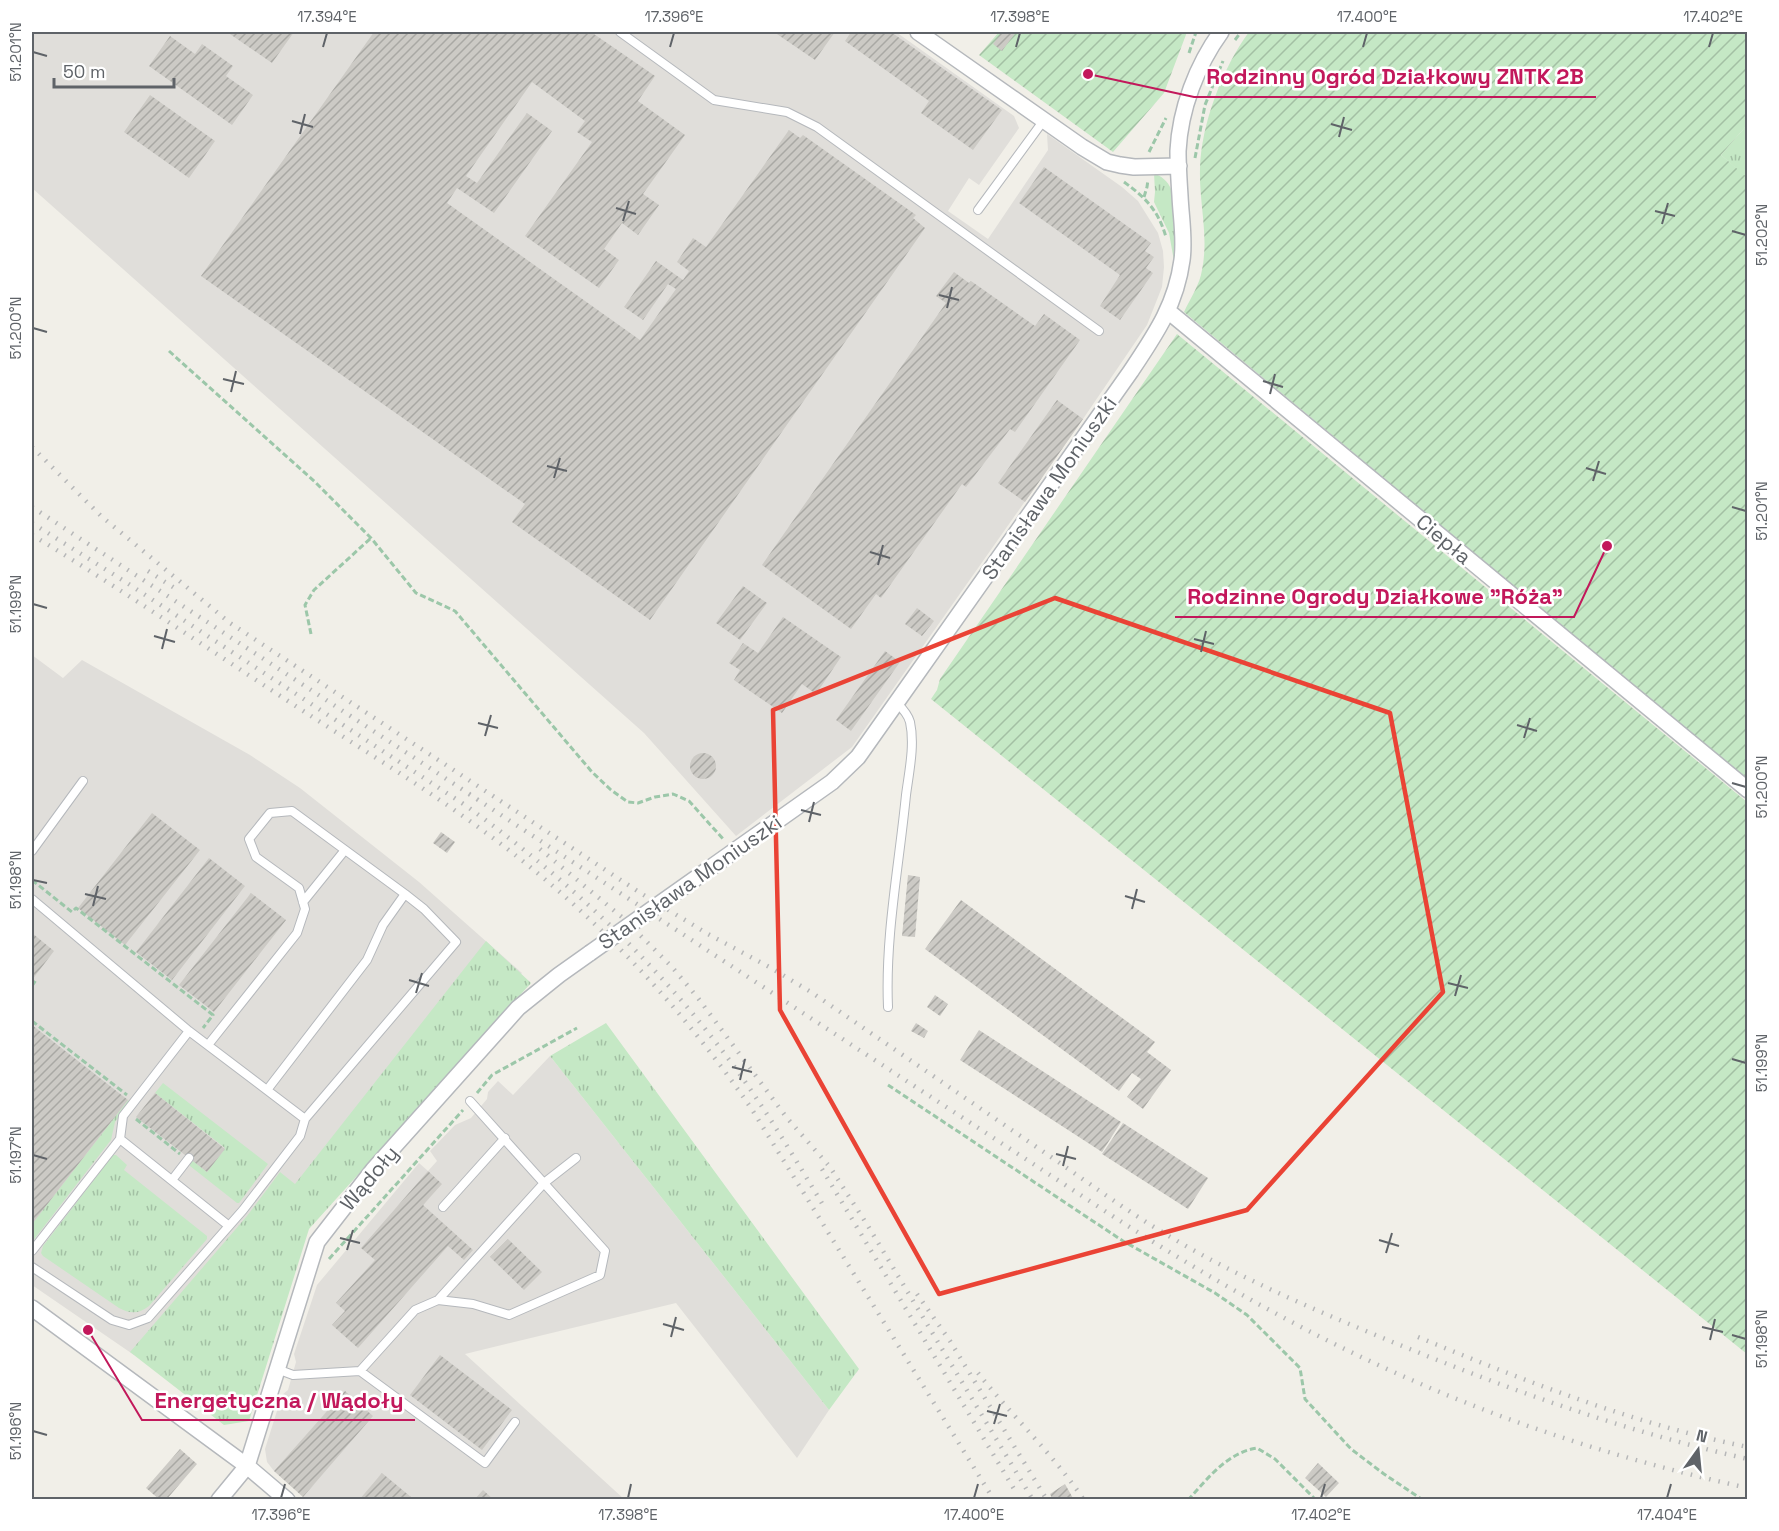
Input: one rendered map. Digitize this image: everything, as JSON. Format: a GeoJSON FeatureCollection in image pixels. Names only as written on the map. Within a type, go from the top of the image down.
{"type":"FeatureCollection","features":[{"type":"Feature","properties":{"kind":"street"},"geometry":{"type":"LineString","coordinates":[[918,32],[1104,160],[1134,167],[1179,166]]}},
{"type":"Feature","properties":{"kind":"street","name":"Stanisława Moniuszki"},"geometry":{"type":"LineString","coordinates":[[590,953],[832,782],[858,757],[1131,371],[1168,311],[1179,275],[1183,251],[1178,149],[1188,100],[1199,70],[1221,32]]}},
{"type":"Feature","properties":{"kind":"street","name":"Ciepła"},"geometry":{"type":"LineString","coordinates":[[1168,311],[1748,790]]}},
{"type":"Feature","properties":{"kind":"street","name":"Wądoły"},"geometry":{"type":"LineString","coordinates":[[219,1500],[247,1466],[317,1242],[373,1170],[518,1008],[590,953]]}},
{"type":"Feature","properties":{"kind":"street"},"geometry":{"type":"LineString","coordinates":[[32,1308],[247,1466],[287,1500]]}},
{"type":"Feature","properties":{"kind":"lane"},"geometry":{"type":"LineString","coordinates":[[620,32],[714,100],[788,112],[817,127],[1099,331]]}},
{"type":"Feature","properties":{"kind":"lane"},"geometry":{"type":"LineString","coordinates":[[978,210],[1044,120]]}},
{"type":"Feature","properties":{"kind":"lane"},"geometry":{"type":"LineString","coordinates":[[888,1007],[889,933],[903,828],[911,740],[906,712],[897,703]]}},
{"type":"Feature","properties":{"kind":"lane"},"geometry":{"type":"LineString","coordinates":[[32,851],[83,781]]}},
{"type":"Feature","properties":{"kind":"lane"},"geometry":{"type":"LineString","coordinates":[[32,1267],[112,1320],[129,1325],[148,1318],[229,1226],[300,1136],[305,1119],[456,942],[424,909],[291,811],[270,813],[249,839],[256,857],[299,888],[305,909],[297,933],[208,1045]]}},
{"type":"Feature","properties":{"kind":"lane"},"geometry":{"type":"LineString","coordinates":[[303,902],[345,850]]}},
{"type":"Feature","properties":{"kind":"lane"},"geometry":{"type":"LineString","coordinates":[[267,1089],[367,960],[382,925],[405,894]]}},
{"type":"Feature","properties":{"kind":"lane"},"geometry":{"type":"LineString","coordinates":[[32,899],[189,1031],[305,1119]]}},
{"type":"Feature","properties":{"kind":"lane"},"geometry":{"type":"LineString","coordinates":[[32,1251],[120,1139],[123,1116],[189,1031]]}},
{"type":"Feature","properties":{"kind":"lane"},"geometry":{"type":"LineString","coordinates":[[438,1300],[473,1304],[509,1315],[600,1275],[605,1251],[470,1101]]}},
{"type":"Feature","properties":{"kind":"lane"},"geometry":{"type":"LineString","coordinates":[[443,1207],[505,1138]]}},
{"type":"Feature","properties":{"kind":"lane"},"geometry":{"type":"LineString","coordinates":[[120,1139],[229,1226]]}},
{"type":"Feature","properties":{"kind":"lane"},"geometry":{"type":"LineString","coordinates":[[172,1180],[186,1156]]}},
{"type":"Feature","properties":{"kind":"lane"},"geometry":{"type":"LineString","coordinates":[[360,1371],[415,1310],[438,1300],[544,1183],[576,1158]]}},
{"type":"Feature","properties":{"kind":"lane"},"geometry":{"type":"LineString","coordinates":[[277,1370],[293,1375],[360,1371],[485,1463],[515,1422]]}},
{"type":"Feature","properties":{"kind":"path"},"geometry":{"type":"LineString","coordinates":[[1231,45],[1241,32]]}},
{"type":"Feature","properties":{"kind":"path"},"geometry":{"type":"LineString","coordinates":[[1198,136],[1210,89],[1225,57]]}},
{"type":"Feature","properties":{"kind":"path"},"geometry":{"type":"LineString","coordinates":[[1104,160],[1111,171],[1144,197],[1159,218],[1168,242]]}},
{"type":"Feature","properties":{"kind":"path"},"geometry":{"type":"LineString","coordinates":[[1144,197],[1148,187],[1148,174]]}},
{"type":"Feature","properties":{"kind":"path"},"geometry":{"type":"LineString","coordinates":[[169,351],[315,482],[371,538],[416,593],[454,611],[592,772],[611,790],[628,802],[673,794],[689,801],[732,851]]}},
{"type":"Feature","properties":{"kind":"path"},"geometry":{"type":"LineString","coordinates":[[310,634],[305,605],[314,590],[371,538]]}},
{"type":"Feature","properties":{"kind":"path"},"geometry":{"type":"LineString","coordinates":[[32,880],[72,912],[76,908],[213,1015],[197,1036]]}},
{"type":"Feature","properties":{"kind":"path"},"geometry":{"type":"LineString","coordinates":[[32,986],[36,980]]}},
{"type":"Feature","properties":{"kind":"path"},"geometry":{"type":"LineString","coordinates":[[32,1021],[143,1107],[134,1118],[181,1155],[186,1156]]}},
{"type":"Feature","properties":{"kind":"path"},"geometry":{"type":"LineString","coordinates":[[326,1261],[492,1075],[577,1028]]}},
{"type":"Feature","properties":{"kind":"path"},"geometry":{"type":"LineString","coordinates":[[888,1085],[1123,1241],[1215,1293],[1246,1315],[1300,1368],[1305,1399],[1351,1449],[1423,1500]]}},
{"type":"Feature","properties":{"kind":"path"},"geometry":{"type":"LineString","coordinates":[[1188,1500],[1232,1456],[1245,1449],[1257,1448],[1275,1459],[1317,1500]]}},
{"type":"Feature","properties":{"kind":"highlighted area"},"geometry":{"type":"Polygon","coordinates":[[[1055,598],[1390,713],[1443,992],[1247,1210],[939,1294],[780,1010],[773,710],[1055,598]]]}},
{"type":"Feature","properties":{"kind":"shaded area"},"geometry":{"type":"Polygon","coordinates":[[[32,32],[896,32],[1014,116],[1019,128],[979,185],[969,178],[948,211],[988,239],[1048,150],[1047,134],[1138,201],[1158,233],[1163,251],[1162,287],[1147,325],[852,747],[736,836],[644,733],[32,188],[32,32]]]}},
{"type":"Feature","properties":{"kind":"shaded area"},"geometry":{"type":"Polygon","coordinates":[[[32,655],[63,678],[82,660],[250,755],[300,788],[419,882],[522,973],[134,1355],[32,1285],[32,655]]]}},
{"type":"Feature","properties":{"kind":"shaded area"},"geometry":{"type":"Polygon","coordinates":[[[550,1056],[829,1410],[797,1458],[676,1303],[465,1354],[624,1499],[306,1499],[274,1471],[267,1462],[265,1449],[282,1395],[288,1390],[296,1362],[294,1354],[317,1285],[419,1163],[428,1171],[437,1161],[430,1151],[455,1125],[471,1118],[498,1081],[513,1095],[550,1056]]]}},
{"type":"Feature","properties":{"kind":"green space"},"geometry":{"type":"Polygon","coordinates":[[[999,32],[1187,32],[1164,93],[1113,152],[979,55],[999,32]]]}},
{"type":"Feature","properties":{"kind":"green space"},"geometry":{"type":"Polygon","coordinates":[[[1249,32],[1747,32],[1747,125],[1721,155],[1748,178],[1747,780],[1184,312],[1199,281],[1204,257],[1200,169],[1204,134],[1222,79],[1249,32]]]}},
{"type":"Feature","properties":{"kind":"green space"},"geometry":{"type":"Polygon","coordinates":[[[1747,125],[1747,178],[1721,155],[1747,125]]]}},
{"type":"Feature","properties":{"kind":"green space"},"geometry":{"type":"Polygon","coordinates":[[[1154,173],[1166,181],[1173,195],[1176,224],[1174,261],[1169,233],[1154,202],[1154,173]]]}},
{"type":"Feature","properties":{"kind":"green space"},"geometry":{"type":"Polygon","coordinates":[[[1177,334],[1747,802],[1747,1354],[931,699],[940,679],[1177,334]]]}},
{"type":"Feature","properties":{"kind":"green space"},"geometry":{"type":"Polygon","coordinates":[[[486,941],[531,983],[309,1229],[249,1421],[224,1425],[130,1352],[247,1216],[280,1172],[295,1184],[486,941]]]}},
{"type":"Feature","properties":{"kind":"green space"},"geometry":{"type":"Polygon","coordinates":[[[606,1023],[859,1369],[829,1410],[550,1056],[606,1023]]]}},
{"type":"Feature","properties":{"kind":"green space"},"geometry":{"type":"Polygon","coordinates":[[[163,1083],[268,1164],[239,1203],[190,1166],[192,1160],[207,1172],[225,1148],[155,1093],[163,1083]]]}},
{"type":"Feature","properties":{"kind":"green space"},"geometry":{"type":"Polygon","coordinates":[[[128,1100],[130,1102],[115,1122],[111,1140],[32,1242],[32,1224],[128,1100]]]}},
{"type":"Feature","properties":{"kind":"green space"},"geometry":{"type":"Polygon","coordinates":[[[113,1155],[127,1165],[124,1170],[207,1236],[207,1239],[149,1306],[138,1312],[119,1308],[41,1253],[43,1246],[113,1155]]]}},
{"type":"Feature","properties":{"kind":"building"},"geometry":{"type":"Polygon","coordinates":[[[227,32],[294,32],[272,63],[227,32]]]}},
{"type":"Feature","properties":{"kind":"building"},"geometry":{"type":"Polygon","coordinates":[[[374,32],[591,32],[655,76],[638,101],[685,135],[643,194],[659,205],[638,235],[622,223],[604,249],[619,260],[599,288],[525,236],[592,142],[577,132],[585,121],[532,82],[466,176],[477,183],[527,113],[552,131],[494,213],[457,188],[447,203],[640,340],[676,289],[668,284],[643,320],[624,307],[656,261],[683,280],[689,271],[677,262],[693,238],[706,247],[789,130],[800,138],[803,135],[916,215],[913,218],[925,228],[650,620],[512,522],[525,504],[201,276],[374,32]]]}},
{"type":"Feature","properties":{"kind":"building"},"geometry":{"type":"Polygon","coordinates":[[[774,32],[835,32],[815,60],[774,32]]]}},
{"type":"Feature","properties":{"kind":"building"},"geometry":{"type":"Polygon","coordinates":[[[851,32],[891,32],[1002,110],[973,150],[921,113],[929,101],[845,41],[851,32]]]}},
{"type":"Feature","properties":{"kind":"building"},"geometry":{"type":"Polygon","coordinates":[[[1002,32],[1016,32],[1002,51],[993,44],[1002,32]]]}},
{"type":"Feature","properties":{"kind":"building"},"geometry":{"type":"Polygon","coordinates":[[[170,36],[195,54],[202,44],[233,66],[226,76],[253,95],[232,125],[149,66],[170,36]]]}},
{"type":"Feature","properties":{"kind":"building"},"geometry":{"type":"Polygon","coordinates":[[[150,95],[215,141],[189,178],[124,132],[150,95]]]}},
{"type":"Feature","properties":{"kind":"building"},"geometry":{"type":"Polygon","coordinates":[[[1044,167],[1151,243],[1145,251],[1154,257],[1146,268],[1153,273],[1120,320],[1100,306],[1120,275],[1019,203],[1044,167]]]}},
{"type":"Feature","properties":{"kind":"building"},"geometry":{"type":"Polygon","coordinates":[[[954,272],[969,283],[971,281],[1035,326],[1044,314],[1080,340],[1015,432],[1010,429],[966,487],[962,484],[881,598],[876,594],[851,629],[762,565],[946,303],[936,296],[954,272]]]}},
{"type":"Feature","properties":{"kind":"building"},"geometry":{"type":"Polygon","coordinates":[[[1057,400],[1083,419],[1025,502],[998,483],[1057,400]]]}},
{"type":"Feature","properties":{"kind":"building"},"geometry":{"type":"Polygon","coordinates":[[[743,586],[767,603],[740,640],[716,623],[743,586]]]}},
{"type":"Feature","properties":{"kind":"building"},"geometry":{"type":"Polygon","coordinates":[[[917,608],[934,621],[922,636],[905,624],[917,608]]]}},
{"type":"Feature","properties":{"kind":"building"},"geometry":{"type":"Polygon","coordinates":[[[783,617],[841,657],[816,694],[802,684],[782,713],[734,680],[740,670],[729,663],[743,643],[758,653],[783,617]]]}},
{"type":"Feature","properties":{"kind":"building"},"geometry":{"type":"Polygon","coordinates":[[[885,651],[900,662],[851,731],[836,720],[885,651]]]}},
{"type":"Feature","properties":{"kind":"building"},"geometry":{"type":"Polygon","coordinates":[[[703,753],[712,757],[716,766],[712,775],[703,779],[694,775],[690,766],[694,757],[703,753]]]}},
{"type":"Feature","properties":{"kind":"building"},"geometry":{"type":"Polygon","coordinates":[[[152,813],[200,850],[125,945],[78,908],[152,813]]]}},
{"type":"Feature","properties":{"kind":"building"},"geometry":{"type":"Polygon","coordinates":[[[441,832],[455,842],[447,853],[433,843],[441,832]]]}},
{"type":"Feature","properties":{"kind":"building"},"geometry":{"type":"Polygon","coordinates":[[[209,858],[245,886],[172,980],[136,952],[209,858]]]}},
{"type":"Feature","properties":{"kind":"building"},"geometry":{"type":"Polygon","coordinates":[[[908,875],[920,877],[915,937],[902,936],[908,875]]]}},
{"type":"Feature","properties":{"kind":"building"},"geometry":{"type":"Polygon","coordinates":[[[251,893],[286,920],[214,1012],[179,985],[251,893]]]}},
{"type":"Feature","properties":{"kind":"building"},"geometry":{"type":"Polygon","coordinates":[[[961,900],[1155,1042],[1147,1052],[1171,1070],[1143,1109],[1127,1097],[1141,1079],[1132,1073],[1119,1091],[925,949],[961,900]]]}},
{"type":"Feature","properties":{"kind":"building"},"geometry":{"type":"Polygon","coordinates":[[[32,933],[54,951],[32,980],[32,933]]]}},
{"type":"Feature","properties":{"kind":"building"},"geometry":{"type":"Polygon","coordinates":[[[935,995],[948,1004],[940,1016],[927,1007],[935,995]]]}},
{"type":"Feature","properties":{"kind":"building"},"geometry":{"type":"Polygon","coordinates":[[[916,1023],[928,1031],[924,1038],[911,1031],[916,1023]]]}},
{"type":"Feature","properties":{"kind":"building"},"geometry":{"type":"Polygon","coordinates":[[[32,1025],[128,1100],[32,1224],[32,1025]]]}},
{"type":"Feature","properties":{"kind":"building"},"geometry":{"type":"Polygon","coordinates":[[[979,1030],[1121,1122],[1102,1152],[960,1060],[979,1030]]]}},
{"type":"Feature","properties":{"kind":"building"},"geometry":{"type":"Polygon","coordinates":[[[155,1093],[225,1149],[207,1172],[136,1117],[155,1093]]]}},
{"type":"Feature","properties":{"kind":"building"},"geometry":{"type":"Polygon","coordinates":[[[1123,1123],[1208,1178],[1188,1209],[1102,1154],[1123,1123]]]}},
{"type":"Feature","properties":{"kind":"building"},"geometry":{"type":"Polygon","coordinates":[[[428,1171],[442,1184],[423,1205],[473,1250],[464,1260],[448,1246],[358,1348],[332,1325],[345,1311],[336,1303],[375,1260],[361,1248],[428,1171]]]}},
{"type":"Feature","properties":{"kind":"building"},"geometry":{"type":"Polygon","coordinates":[[[508,1239],[542,1272],[524,1290],[490,1257],[508,1239]]]}},
{"type":"Feature","properties":{"kind":"building"},"geometry":{"type":"Polygon","coordinates":[[[440,1355],[512,1410],[482,1450],[410,1395],[440,1355]]]}},
{"type":"Feature","properties":{"kind":"building"},"geometry":{"type":"Polygon","coordinates":[[[345,1391],[373,1416],[303,1497],[274,1471],[345,1391]]]}},
{"type":"Feature","properties":{"kind":"building"},"geometry":{"type":"Polygon","coordinates":[[[180,1449],[197,1464],[166,1500],[160,1500],[146,1488],[180,1449]]]}},
{"type":"Feature","properties":{"kind":"building"},"geometry":{"type":"Polygon","coordinates":[[[1318,1463],[1339,1483],[1326,1497],[1305,1478],[1318,1463]]]}},
{"type":"Feature","properties":{"kind":"building"},"geometry":{"type":"Polygon","coordinates":[[[382,1473],[411,1497],[409,1500],[359,1500],[382,1473]]]}},
{"type":"Feature","properties":{"kind":"building"},"geometry":{"type":"Polygon","coordinates":[[[1065,1484],[1074,1500],[1053,1500],[1050,1494],[1065,1484]]]}},
{"type":"Feature","properties":{"kind":"building"},"geometry":{"type":"Polygon","coordinates":[[[483,1490],[494,1500],[474,1500],[483,1490]]]}},
{"type":"Feature","properties":{"kind":"railway"},"geometry":{"type":"LineString","coordinates":[[32,447],[101,516],[230,623],[642,894],[811,992],[1125,1208],[1179,1242],[1286,1296],[1395,1343],[1482,1377],[1613,1423],[1748,1459]]}},
{"type":"Feature","properties":{"kind":"railway"},"geometry":{"type":"LineString","coordinates":[[32,507],[477,799]]}},
{"type":"Feature","properties":{"kind":"railway"},"geometry":{"type":"LineString","coordinates":[[32,523],[465,805],[536,859],[602,918],[693,1014],[762,1106],[823,1205]]}},
{"type":"Feature","properties":{"kind":"railway"},"geometry":{"type":"LineString","coordinates":[[32,535],[131,597],[458,812],[545,879],[610,939],[670,1003],[751,1108],[994,1500]]}},
{"type":"Feature","properties":{"kind":"railway"},"geometry":{"type":"LineString","coordinates":[[148,571],[176,589]]}},
{"type":"Feature","properties":{"kind":"railway"},"geometry":{"type":"LineString","coordinates":[[469,794],[1111,1215],[1184,1261],[1297,1325],[1414,1381],[1495,1414],[1620,1456],[1748,1488]]}},
{"type":"Feature","properties":{"kind":"railway"},"geometry":{"type":"LineString","coordinates":[[540,849],[623,918],[672,967],[698,998],[787,1118],[830,1167],[1033,1500]]}},
{"type":"Feature","properties":{"kind":"railway"},"geometry":{"type":"LineString","coordinates":[[822,1169],[1014,1489]]}},
{"type":"Feature","properties":{"kind":"railway"},"geometry":{"type":"LineString","coordinates":[[917,1294],[950,1341],[1047,1500]]}},
{"type":"Feature","properties":{"kind":"railway"},"geometry":{"type":"LineString","coordinates":[[1418,1337],[1580,1400],[1663,1426],[1748,1447]]}},
{"type":"Feature","properties":{"kind":"railway"},"geometry":{"type":"LineString","coordinates":[[978,1373],[1059,1467],[1084,1500]]}},
{"type":"Feature","properties":{"kind":"place","name":"Rodzinny Ogród Działkowy ZNTK 2B"},"geometry":{"type":"Point","coordinates":[1088,74]}},
{"type":"Feature","properties":{"kind":"place","name":"Rodzinne Ogrody Działkowe \"Róża\""},"geometry":{"type":"Point","coordinates":[1607,546]}},
{"type":"Feature","properties":{"kind":"place","name":"Energetyczna / Wądoły"},"geometry":{"type":"Point","coordinates":[88,1330]}}]}
